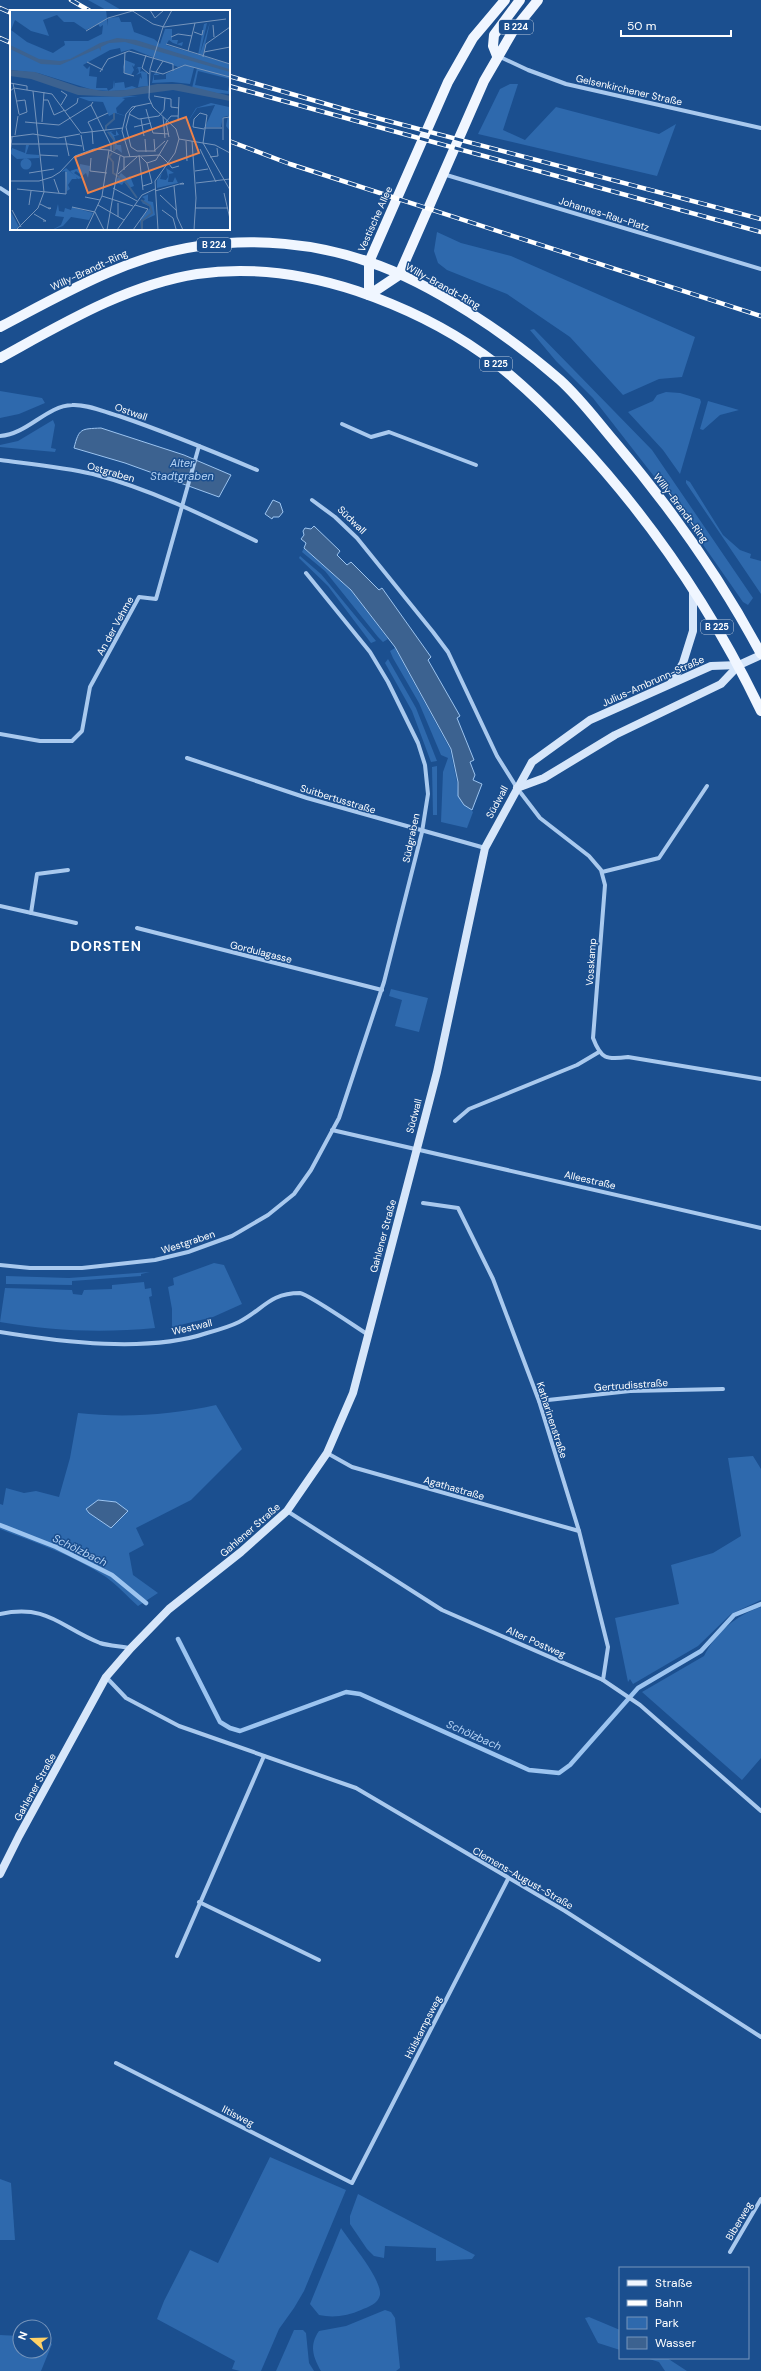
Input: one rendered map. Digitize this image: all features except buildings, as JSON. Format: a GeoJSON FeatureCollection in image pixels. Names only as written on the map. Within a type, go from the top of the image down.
{"type":"FeatureCollection","features":[{"type":"Feature","properties":{"kind":"main road","name":"Vestische Allee"},"geometry":{"type":"LineString","coordinates":[[369,295],[369,262],[454,70],[473,38],[505,0]]}},
{"type":"Feature","properties":{"kind":"main road"},"geometry":{"type":"LineString","coordinates":[[497,56],[493,46],[494,35],[520,0]]}},
{"type":"Feature","properties":{"kind":"main road","name":"B 224"},"geometry":{"type":"LineString","coordinates":[[399,275],[443,174],[467,114],[497,56],[513,31],[538,0]]}},
{"type":"Feature","properties":{"kind":"main road","name":"Willy-Brandt-Ring"},"geometry":{"type":"LineString","coordinates":[[0,327],[113,270],[156,255],[199,246],[236,243],[279,244],[308,248],[369,262],[449,300],[483,322],[560,381],[629,459],[676,519],[737,611],[761,654]]}},
{"type":"Feature","properties":{"kind":"main road"},"geometry":{"type":"LineString","coordinates":[[0,358],[109,301],[164,281],[197,274],[230,270],[290,274],[329,282],[369,295],[399,275]]}},
{"type":"Feature","properties":{"kind":"main road","name":"B 225"},"geometry":{"type":"LineString","coordinates":[[369,295],[413,313],[454,335],[483,354],[527,390],[600,465],[652,530],[720,630],[761,711]]}},
{"type":"Feature","properties":{"kind":"main road"},"geometry":{"type":"LineString","coordinates":[[672,683],[683,663],[693,631],[693,591]]}},
{"type":"Feature","properties":{"kind":"main road"},"geometry":{"type":"LineString","coordinates":[[517,788],[544,778],[615,735],[721,684],[738,665],[761,654]]}},
{"type":"Feature","properties":{"kind":"main road","name":"Julius-Ambrunn-Straße"},"geometry":{"type":"LineString","coordinates":[[517,788],[532,762],[590,720],[711,666],[738,665]]}},
{"type":"Feature","properties":{"kind":"main road","name":"Südwall"},"geometry":{"type":"LineString","coordinates":[[416,1148],[436,1072],[485,848],[517,788]]}},
{"type":"Feature","properties":{"kind":"main road","name":"Gahlener Straße"},"geometry":{"type":"LineString","coordinates":[[0,1874],[106,1677],[130,1648],[169,1609],[241,1552],[287,1512],[326,1453],[353,1394],[367,1334],[416,1148]]}},
{"type":"Feature","properties":{"kind":"street","name":"Gelsenkirchener Straße"},"geometry":{"type":"LineString","coordinates":[[497,56],[528,70],[566,84],[761,128]]}},
{"type":"Feature","properties":{"kind":"street","name":"Johannes-Rau-Platz"},"geometry":{"type":"LineString","coordinates":[[443,174],[761,269]]}},
{"type":"Feature","properties":{"kind":"street"},"geometry":{"type":"LineString","coordinates":[[0,188],[10,193]]}},
{"type":"Feature","properties":{"kind":"street","name":"Ostwall"},"geometry":{"type":"LineString","coordinates":[[0,436],[20,431],[53,411],[71,405],[84,406],[114,415],[199,446],[257,470]]}},
{"type":"Feature","properties":{"kind":"street"},"geometry":{"type":"LineString","coordinates":[[342,424],[370,436],[389,432],[476,464]]}},
{"type":"Feature","properties":{"kind":"street"},"geometry":{"type":"LineString","coordinates":[[182,507],[184,494],[199,446]]}},
{"type":"Feature","properties":{"kind":"street","name":"Ostgraben"},"geometry":{"type":"LineString","coordinates":[[0,460],[92,474],[135,487],[256,541]]}},
{"type":"Feature","properties":{"kind":"street","name":"Südwall"},"geometry":{"type":"LineString","coordinates":[[312,500],[335,517],[372,555],[448,652],[497,756],[517,788]]}},
{"type":"Feature","properties":{"kind":"street","name":"An der Vehme"},"geometry":{"type":"LineString","coordinates":[[0,734],[40,741],[72,741],[82,731],[90,687],[139,597],[156,599],[182,507]]}},
{"type":"Feature","properties":{"kind":"street","name":"Südgraben"},"geometry":{"type":"LineString","coordinates":[[306,573],[370,652],[388,682],[418,743],[425,765],[428,794],[422,832],[382,990],[339,1118],[332,1130]]}},
{"type":"Feature","properties":{"kind":"street","name":"Suitbertusstraße"},"geometry":{"type":"LineString","coordinates":[[188,758],[307,798],[422,832],[485,848]]}},
{"type":"Feature","properties":{"kind":"street"},"geometry":{"type":"LineString","coordinates":[[517,788],[540,818],[589,856],[602,872],[659,858],[707,786]]}},
{"type":"Feature","properties":{"kind":"street"},"geometry":{"type":"LineString","coordinates":[[31,913],[37,874],[68,870]]}},
{"type":"Feature","properties":{"kind":"street","name":"Vosskamp"},"geometry":{"type":"LineString","coordinates":[[599,1052],[593,1038],[605,885],[602,872]]}},
{"type":"Feature","properties":{"kind":"street"},"geometry":{"type":"LineString","coordinates":[[0,906],[76,923]]}},
{"type":"Feature","properties":{"kind":"street","name":"Gordulagasse"},"geometry":{"type":"LineString","coordinates":[[137,928],[382,990]]}},
{"type":"Feature","properties":{"kind":"street"},"geometry":{"type":"LineString","coordinates":[[455,1121],[469,1109],[577,1065],[599,1052],[611,1059],[628,1057],[761,1079]]}},
{"type":"Feature","properties":{"kind":"street","name":"Alleestraße"},"geometry":{"type":"LineString","coordinates":[[332,1130],[761,1228]]}},
{"type":"Feature","properties":{"kind":"street","name":"Westgraben"},"geometry":{"type":"LineString","coordinates":[[0,1265],[30,1268],[82,1268],[148,1261],[188,1252],[232,1236],[268,1215],[294,1194],[311,1170],[332,1130]]}},
{"type":"Feature","properties":{"kind":"street","name":"Katharinenstraße"},"geometry":{"type":"LineString","coordinates":[[423,1203],[458,1208],[493,1279],[539,1401],[579,1531],[608,1647],[602,1680]]}},
{"type":"Feature","properties":{"kind":"street","name":"Westwall"},"geometry":{"type":"LineString","coordinates":[[0,1332],[48,1340],[102,1344],[165,1342],[212,1332],[239,1322],[278,1295],[302,1293],[367,1334]]}},
{"type":"Feature","properties":{"kind":"street","name":"Gertrudisstraße"},"geometry":{"type":"LineString","coordinates":[[539,1401],[630,1392],[723,1389]]}},
{"type":"Feature","properties":{"kind":"street","name":"Agathastraße"},"geometry":{"type":"LineString","coordinates":[[326,1453],[352,1467],[579,1531]]}},
{"type":"Feature","properties":{"kind":"street","name":"Alter Postweg"},"geometry":{"type":"LineString","coordinates":[[287,1512],[442,1610],[602,1680],[640,1705],[761,1811]]}},
{"type":"Feature","properties":{"kind":"street"},"geometry":{"type":"LineString","coordinates":[[0,1614],[16,1610],[33,1611],[50,1616],[101,1643],[130,1648]]}},
{"type":"Feature","properties":{"kind":"street","name":"Clemens-August-Straße"},"geometry":{"type":"LineString","coordinates":[[106,1677],[126,1698],[179,1726],[356,1788],[508,1879],[565,1911],[761,2036]]}},
{"type":"Feature","properties":{"kind":"street"},"geometry":{"type":"LineString","coordinates":[[177,1956],[199,1902],[264,1756]]}},
{"type":"Feature","properties":{"kind":"street","name":"Hülskampsweg"},"geometry":{"type":"LineString","coordinates":[[352,2183],[508,1879]]}},
{"type":"Feature","properties":{"kind":"street"},"geometry":{"type":"LineString","coordinates":[[199,1902],[319,1960]]}},
{"type":"Feature","properties":{"kind":"street","name":"Iltisweg"},"geometry":{"type":"LineString","coordinates":[[116,2063],[352,2183]]}},
{"type":"Feature","properties":{"kind":"street","name":"Biberweg"},"geometry":{"type":"LineString","coordinates":[[730,2252],[761,2199]]}},
{"type":"Feature","properties":{"kind":"green space"},"geometry":{"type":"Polygon","coordinates":[[[88,0],[104,0],[121,10],[106,10],[88,0]]]}},
{"type":"Feature","properties":{"kind":"green space"},"geometry":{"type":"Polygon","coordinates":[[[510,84],[518,84],[503,130],[525,140],[556,107],[659,134],[676,124],[657,176],[478,134],[500,89],[510,84]]]}},
{"type":"Feature","properties":{"kind":"green space"},"geometry":{"type":"Polygon","coordinates":[[[437,232],[461,243],[511,256],[695,337],[682,377],[659,379],[623,395],[570,337],[507,294],[447,270],[438,263],[434,251],[437,232]]]}},
{"type":"Feature","properties":{"kind":"green space"},"geometry":{"type":"Polygon","coordinates":[[[534,329],[652,450],[753,598],[748,605],[743,602],[667,493],[593,398],[556,361],[530,330],[534,329]]]}},
{"type":"Feature","properties":{"kind":"green space"},"geometry":{"type":"Polygon","coordinates":[[[0,391],[42,398],[45,403],[19,414],[0,418],[0,391]]]}},
{"type":"Feature","properties":{"kind":"green space"},"geometry":{"type":"Polygon","coordinates":[[[666,392],[680,393],[700,399],[701,402],[680,474],[663,450],[628,412],[653,401],[657,395],[666,392]]]}},
{"type":"Feature","properties":{"kind":"green space"},"geometry":{"type":"Polygon","coordinates":[[[708,401],[739,410],[720,415],[703,430],[700,429],[708,401]]]}},
{"type":"Feature","properties":{"kind":"green space"},"geometry":{"type":"Polygon","coordinates":[[[53,420],[55,425],[51,448],[56,449],[55,452],[0,447],[0,445],[18,441],[53,420]]]}},
{"type":"Feature","properties":{"kind":"green space"},"geometry":{"type":"Polygon","coordinates":[[[686,480],[690,482],[723,535],[740,550],[751,554],[750,558],[761,561],[761,594],[686,483],[686,480]]]}},
{"type":"Feature","properties":{"kind":"green space"},"geometry":{"type":"Polygon","coordinates":[[[304,548],[351,590],[388,639],[383,642],[378,637],[325,571],[302,552],[304,548]]]}},
{"type":"Feature","properties":{"kind":"green space"},"geometry":{"type":"Polygon","coordinates":[[[300,556],[321,574],[376,641],[371,643],[328,586],[299,558],[300,556]]]}},
{"type":"Feature","properties":{"kind":"green space"},"geometry":{"type":"Polygon","coordinates":[[[395,648],[450,749],[457,782],[458,796],[473,812],[467,828],[441,822],[443,772],[448,758],[441,755],[419,703],[393,658],[390,651],[395,648]]]}},
{"type":"Feature","properties":{"kind":"green space"},"geometry":{"type":"Polygon","coordinates":[[[388,659],[416,708],[437,761],[431,762],[412,711],[385,663],[388,659]]]}},
{"type":"Feature","properties":{"kind":"green space"},"geometry":{"type":"Polygon","coordinates":[[[437,766],[437,815],[433,815],[432,767],[437,766]]]}},
{"type":"Feature","properties":{"kind":"green space"},"geometry":{"type":"Polygon","coordinates":[[[391,989],[428,998],[419,1032],[395,1026],[402,1000],[389,996],[391,989]]]}},
{"type":"Feature","properties":{"kind":"green space"},"geometry":{"type":"Polygon","coordinates":[[[214,1263],[224,1265],[242,1304],[213,1317],[172,1327],[172,1309],[168,1287],[174,1285],[173,1278],[214,1263]]]}},
{"type":"Feature","properties":{"kind":"green space"},"geometry":{"type":"Polygon","coordinates":[[[150,1272],[141,1274],[141,1276],[72,1281],[72,1285],[6,1284],[6,1276],[69,1278],[150,1272]]]}},
{"type":"Feature","properties":{"kind":"green space"},"geometry":{"type":"Polygon","coordinates":[[[144,1282],[145,1289],[151,1288],[152,1296],[149,1297],[155,1328],[96,1331],[58,1329],[0,1322],[5,1288],[72,1290],[73,1294],[82,1295],[84,1290],[112,1289],[112,1285],[144,1282]]]}},
{"type":"Feature","properties":{"kind":"green space"},"geometry":{"type":"Polygon","coordinates":[[[216,1405],[242,1449],[191,1500],[136,1528],[144,1545],[129,1553],[133,1575],[158,1593],[138,1606],[110,1580],[81,1562],[0,1529],[0,1504],[3,1505],[6,1488],[24,1493],[36,1491],[59,1497],[70,1458],[78,1413],[95,1415],[147,1415],[216,1405]]]}},
{"type":"Feature","properties":{"kind":"green space"},"geometry":{"type":"Polygon","coordinates":[[[753,1456],[761,1469],[761,1600],[731,1614],[698,1646],[633,1684],[630,1679],[628,1682],[615,1618],[679,1604],[671,1565],[713,1553],[741,1536],[728,1458],[753,1456]]]}},
{"type":"Feature","properties":{"kind":"green space"},"geometry":{"type":"Polygon","coordinates":[[[761,1607],[761,1758],[742,1780],[642,1692],[704,1656],[721,1632],[743,1615],[761,1607]]]}},
{"type":"Feature","properties":{"kind":"green space"},"geometry":{"type":"Polygon","coordinates":[[[270,2157],[346,2190],[304,2291],[279,2329],[261,2371],[240,2371],[232,2369],[235,2361],[157,2319],[164,2301],[190,2250],[218,2263],[270,2157]]]}},
{"type":"Feature","properties":{"kind":"green space"},"geometry":{"type":"Polygon","coordinates":[[[0,2179],[11,2183],[15,2240],[0,2240],[0,2179]]]}},
{"type":"Feature","properties":{"kind":"green space"},"geometry":{"type":"Polygon","coordinates":[[[358,2194],[475,2255],[472,2259],[436,2261],[436,2248],[385,2246],[384,2258],[374,2256],[367,2249],[350,2224],[350,2216],[358,2194]]]}},
{"type":"Feature","properties":{"kind":"green space"},"geometry":{"type":"Polygon","coordinates":[[[341,2228],[371,2270],[379,2288],[380,2295],[377,2301],[372,2305],[356,2312],[335,2316],[319,2315],[310,2304],[341,2228]]]}},
{"type":"Feature","properties":{"kind":"green space"},"geometry":{"type":"Polygon","coordinates":[[[385,2310],[391,2312],[395,2318],[400,2368],[396,2371],[321,2371],[313,2351],[314,2341],[319,2331],[346,2326],[385,2310]]]}},
{"type":"Feature","properties":{"kind":"green space"},"geometry":{"type":"Polygon","coordinates":[[[589,2317],[619,2330],[619,2350],[598,2343],[585,2318],[589,2317]]]}},
{"type":"Feature","properties":{"kind":"green space"},"geometry":{"type":"Polygon","coordinates":[[[294,2330],[303,2330],[306,2333],[309,2363],[314,2371],[276,2371],[294,2330]]]}},
{"type":"Feature","properties":{"kind":"green space"},"geometry":{"type":"Polygon","coordinates":[[[0,2335],[12,2336],[12,2359],[46,2359],[41,2371],[0,2371],[0,2335]]]}},
{"type":"Feature","properties":{"kind":"green space"},"geometry":{"type":"Polygon","coordinates":[[[649,2359],[669,2359],[687,2371],[665,2371],[659,2362],[649,2359]]]}},
{"type":"Feature","properties":{"kind":"water","name":"Alter Stadtgraben"},"geometry":{"type":"Polygon","coordinates":[[[101,428],[184,455],[231,475],[219,497],[125,463],[74,448],[79,433],[85,429],[101,428]]]}},
{"type":"Feature","properties":{"kind":"water"},"geometry":{"type":"Polygon","coordinates":[[[273,500],[280,503],[283,512],[279,517],[273,517],[272,519],[265,514],[273,500]]]}},
{"type":"Feature","properties":{"kind":"water"},"geometry":{"type":"Polygon","coordinates":[[[314,526],[340,551],[337,555],[347,565],[351,562],[379,590],[382,588],[431,657],[428,660],[460,716],[457,718],[474,760],[470,762],[475,775],[473,780],[482,784],[472,810],[464,805],[458,796],[458,782],[451,749],[395,647],[351,590],[304,548],[306,543],[301,539],[304,535],[303,531],[305,528],[311,529],[314,526]]]}},
{"type":"Feature","properties":{"kind":"water"},"geometry":{"type":"Polygon","coordinates":[[[98,1500],[116,1502],[128,1511],[111,1528],[89,1513],[86,1509],[98,1500]]]}},
{"type":"Feature","properties":{"kind":"waterway","name":"Schölzbach"},"geometry":{"type":"LineString","coordinates":[[0,1525],[56,1547],[112,1575],[146,1603]]}},
{"type":"Feature","properties":{"kind":"waterway","name":"Schölzbach"},"geometry":{"type":"LineString","coordinates":[[178,1639],[220,1722],[230,1728],[240,1731],[346,1692],[360,1694],[529,1770],[559,1773],[570,1765],[638,1688],[701,1651],[734,1615],[761,1604]]}},
{"type":"Feature","properties":{"kind":"railway"},"geometry":{"type":"LineString","coordinates":[[71,0],[88,10]]}},
{"type":"Feature","properties":{"kind":"railway"},"geometry":{"type":"LineString","coordinates":[[0,8],[10,13]]}},
{"type":"Feature","properties":{"kind":"railway"},"geometry":{"type":"LineString","coordinates":[[0,38],[10,43]]}},
{"type":"Feature","properties":{"kind":"railway"},"geometry":{"type":"LineString","coordinates":[[230,76],[354,112],[761,219]]}},
{"type":"Feature","properties":{"kind":"railway"},"geometry":{"type":"LineString","coordinates":[[230,86],[761,232]]}},
{"type":"Feature","properties":{"kind":"railway"},"geometry":{"type":"LineString","coordinates":[[230,141],[290,164],[761,316]]}},
{"type":"Feature","properties":{"kind":"district","name":"DORSTEN"},"geometry":{"type":"Point","coordinates":[106,946]}}]}
